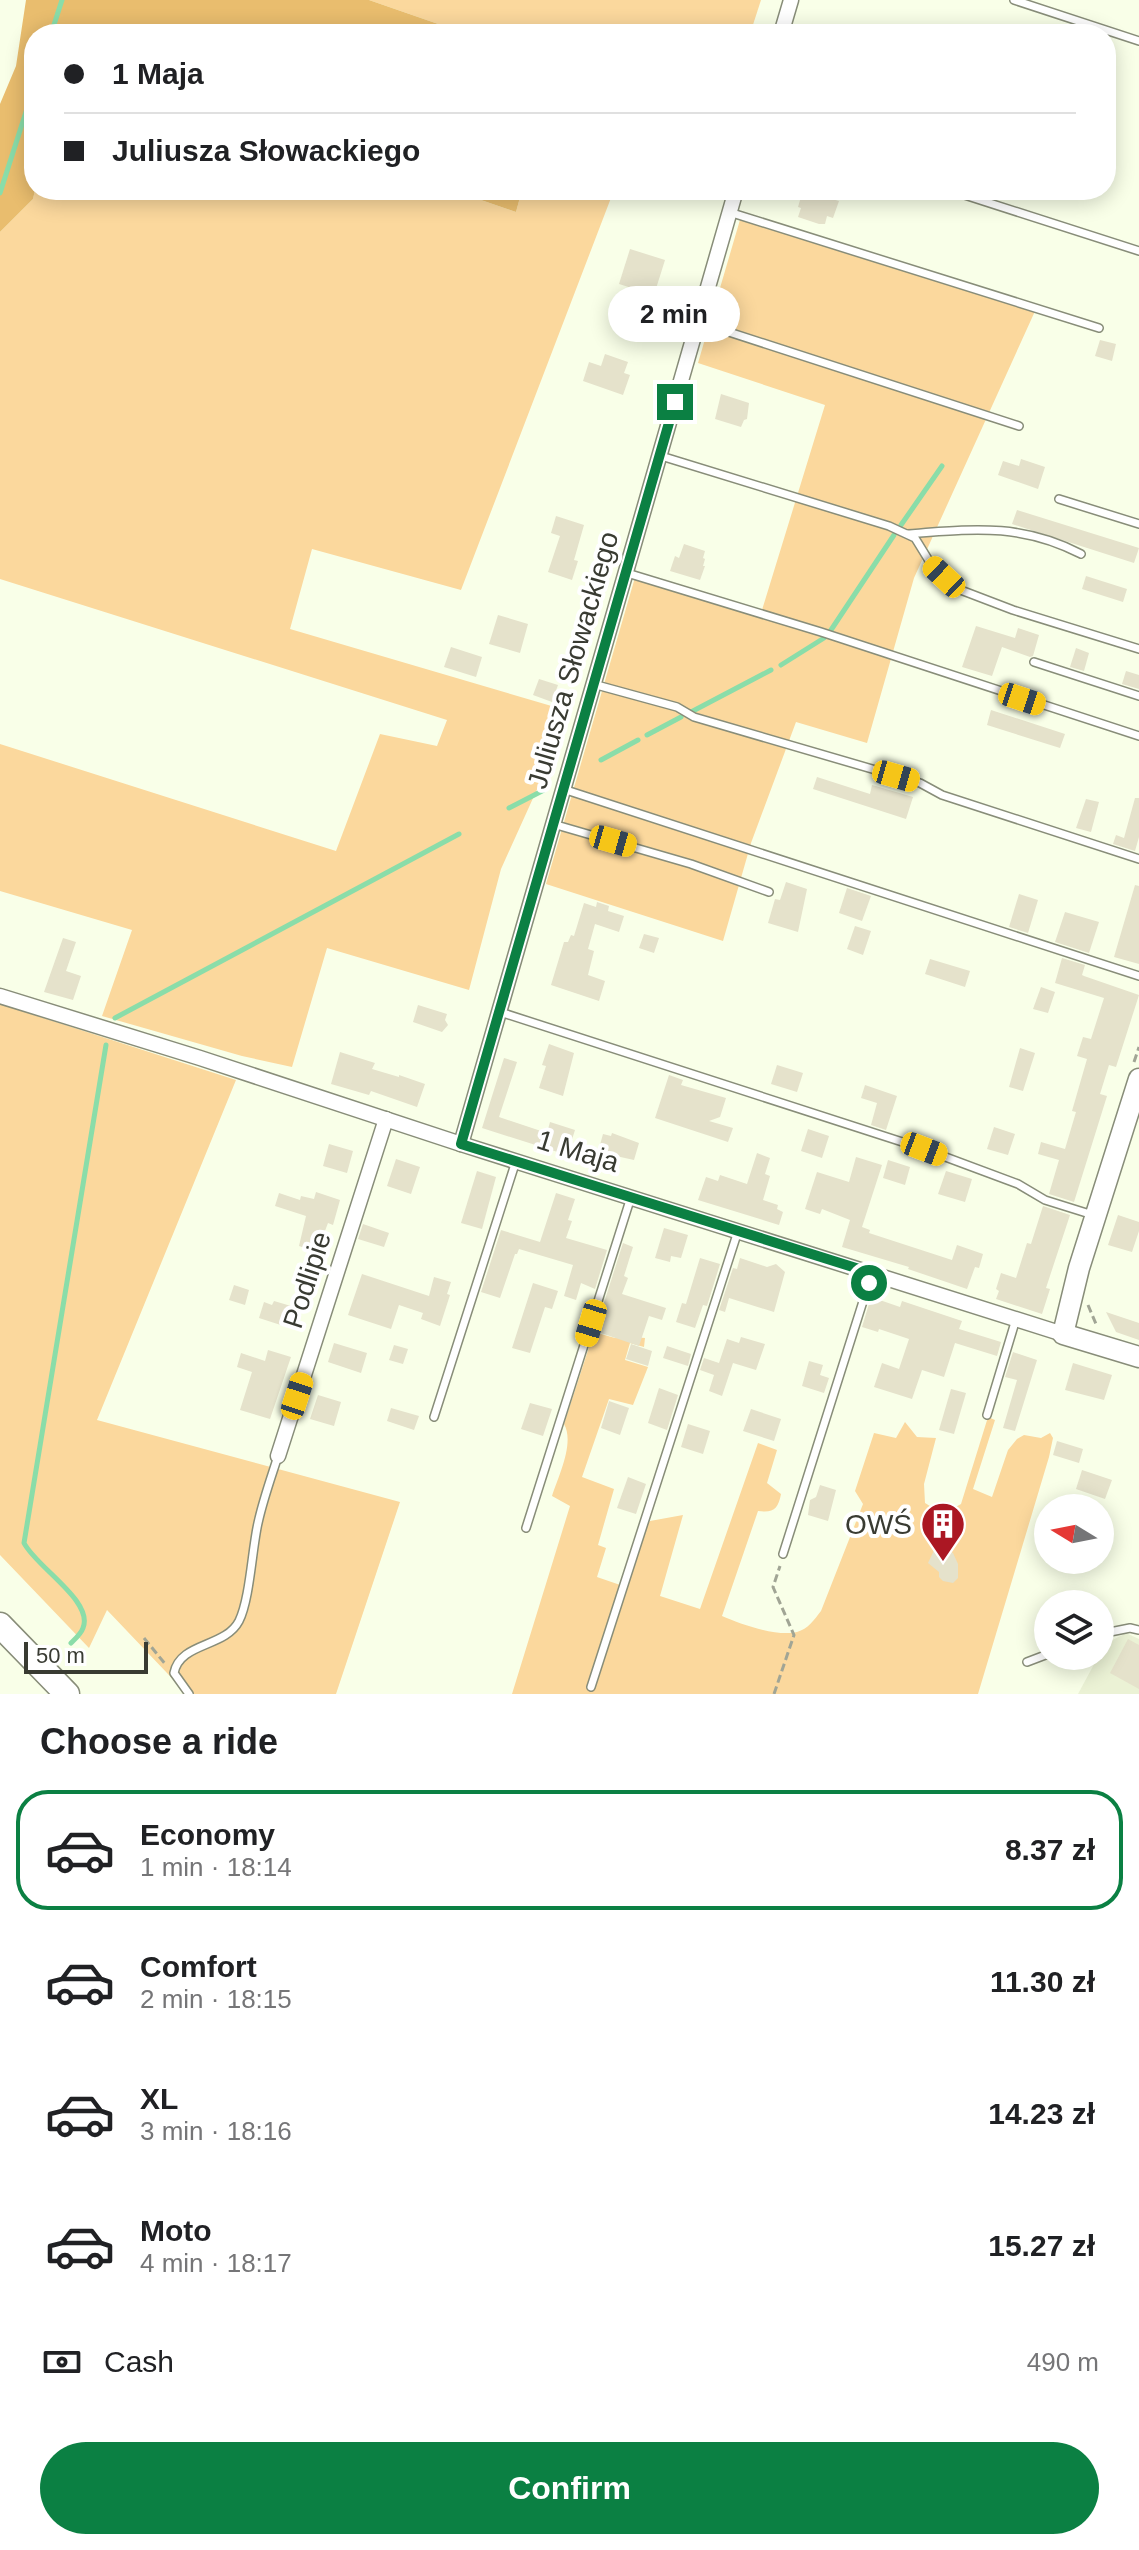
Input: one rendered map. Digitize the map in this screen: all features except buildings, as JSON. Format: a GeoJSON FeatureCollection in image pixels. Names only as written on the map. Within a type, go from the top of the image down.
{"type":"FeatureCollection","features":[{"type":"Feature","properties":{"kind":"highway"},"geometry":{"type":"LineString","coordinates":[[0,1625],[67,1694]]}},
{"type":"Feature","properties":{"kind":"street"},"geometry":{"type":"LineString","coordinates":[[784,24],[791,0]]}},
{"type":"Feature","properties":{"kind":"street","name":"Juliusza Słowackiego"},"geometry":{"type":"LineString","coordinates":[[461,1144],[733,200]]}},
{"type":"Feature","properties":{"kind":"street","name":"1 Maja"},"geometry":{"type":"LineString","coordinates":[[0,996],[1139,1357]]}},
{"type":"Feature","properties":{"kind":"street"},"geometry":{"type":"LineString","coordinates":[[1063,1334],[1095,1215],[1139,1079]]}},
{"type":"Feature","properties":{"kind":"street","name":"Podlipie"},"geometry":{"type":"LineString","coordinates":[[278,1456],[386,1119]]}},
{"type":"Feature","properties":{"kind":"lane"},"geometry":{"type":"LineString","coordinates":[[1014,0],[1087,24]]}},
{"type":"Feature","properties":{"kind":"lane"},"geometry":{"type":"LineString","coordinates":[[1116,33],[1139,41]]}},
{"type":"Feature","properties":{"kind":"lane"},"geometry":{"type":"LineString","coordinates":[[980,200],[1139,251]]}},
{"type":"Feature","properties":{"kind":"lane"},"geometry":{"type":"LineString","coordinates":[[729,212],[1099,328]]}},
{"type":"Feature","properties":{"kind":"lane"},"geometry":{"type":"LineString","coordinates":[[698,321],[1019,426]]}},
{"type":"Feature","properties":{"kind":"lane"},"geometry":{"type":"LineString","coordinates":[[659,456],[889,526],[915,538],[931,564],[958,589],[1013,610],[1139,649]]}},
{"type":"Feature","properties":{"kind":"lane"},"geometry":{"type":"LineString","coordinates":[[1059,499],[1139,524]]}},
{"type":"Feature","properties":{"kind":"lane"},"geometry":{"type":"LineString","coordinates":[[905,534],[955,530],[1013,531],[1056,541],[1081,554]]}},
{"type":"Feature","properties":{"kind":"lane"},"geometry":{"type":"LineString","coordinates":[[625,573],[821,632],[1139,736]]}},
{"type":"Feature","properties":{"kind":"lane"},"geometry":{"type":"LineString","coordinates":[[1034,662],[1139,696]]}},
{"type":"Feature","properties":{"kind":"lane"},"geometry":{"type":"LineString","coordinates":[[593,684],[920,783],[942,795],[1139,859]]}},
{"type":"Feature","properties":{"kind":"lane"},"geometry":{"type":"LineString","coordinates":[[563,789],[1139,976]]}},
{"type":"Feature","properties":{"kind":"lane"},"geometry":{"type":"LineString","coordinates":[[553,824],[691,864],[769,892]]}},
{"type":"Feature","properties":{"kind":"lane"},"geometry":{"type":"LineString","coordinates":[[498,1012],[924,1149],[1018,1184],[1045,1200],[1095,1215]]}},
{"type":"Feature","properties":{"kind":"lane"},"geometry":{"type":"LineString","coordinates":[[434,1417],[516,1161]]}},
{"type":"Feature","properties":{"kind":"lane"},"geometry":{"type":"LineString","coordinates":[[526,1528],[631,1197]]}},
{"type":"Feature","properties":{"kind":"lane"},"geometry":{"type":"LineString","coordinates":[[591,1687],[738,1231]]}},
{"type":"Feature","properties":{"kind":"lane"},"geometry":{"type":"LineString","coordinates":[[783,1554],[872,1273]]}},
{"type":"Feature","properties":{"kind":"lane"},"geometry":{"type":"LineString","coordinates":[[987,1415],[1016,1319]]}},
{"type":"Feature","properties":{"kind":"lane"},"geometry":{"type":"LineString","coordinates":[[189,1694],[174,1673],[179,1660],[189,1652],[232,1632],[241,1617],[258,1522],[278,1456]]}},
{"type":"Feature","properties":{"kind":"lane"},"geometry":{"type":"LineString","coordinates":[[1114,1631],[1130,1628],[1139,1630]]}},
{"type":"Feature","properties":{"kind":"lane"},"geometry":{"type":"LineString","coordinates":[[1027,1662],[1034,1659]]}},
{"type":"Feature","properties":{"kind":"path"},"geometry":{"type":"LineString","coordinates":[[774,1694],[794,1635],[773,1587],[783,1554]]}},
{"type":"Feature","properties":{"kind":"path"},"geometry":{"type":"LineString","coordinates":[[144,1638],[174,1673]]}},
{"type":"Feature","properties":{"kind":"shaded area"},"geometry":{"type":"Polygon","coordinates":[[[26,0],[369,0],[438,24],[24,24],[24,200],[32,200],[0,232],[0,104],[16,66],[26,0]]]}},
{"type":"Feature","properties":{"kind":"shaded area"},"geometry":{"type":"Polygon","coordinates":[[[369,0],[761,0],[753,24],[438,24],[369,0]]]}},
{"type":"Feature","properties":{"kind":"shaded area"},"geometry":{"type":"Polygon","coordinates":[[[32,200],[481,200],[516,212],[519,200],[610,200],[461,590],[312,549],[290,629],[572,712],[501,869],[469,990],[327,948],[292,1067],[102,1016],[132,930],[0,891],[0,744],[336,851],[380,734],[437,746],[447,720],[0,579],[0,232],[32,200]]]}},
{"type":"Feature","properties":{"kind":"shaded area"},"geometry":{"type":"Polygon","coordinates":[[[481,200],[519,200],[516,212],[481,200]]]}},
{"type":"Feature","properties":{"kind":"shaded area"},"geometry":{"type":"Polygon","coordinates":[[[742,213],[1036,309],[914,578],[867,743],[796,722],[751,843],[723,941],[546,884],[636,574],[762,610],[825,405],[698,363],[742,213]]]}},
{"type":"Feature","properties":{"kind":"shaded area"},"geometry":{"type":"Polygon","coordinates":[[[0,1004],[236,1080],[97,1420],[400,1502],[336,1694],[187,1694],[107,1610],[89,1648],[0,1555],[0,1004]]]}},
{"type":"Feature","properties":{"kind":"shaded area"},"geometry":{"type":"Polygon","coordinates":[[[594,1332],[615,1338],[645,1338],[644,1347],[630,1343],[625,1360],[648,1367],[633,1405],[609,1399],[582,1477],[614,1489],[598,1545],[606,1548],[597,1577],[626,1587],[643,1529],[650,1521],[683,1515],[660,1596],[700,1609],[758,1443],[777,1450],[767,1483],[781,1494],[774,1509],[758,1511],[722,1616],[748,1626],[789,1633],[801,1631],[821,1611],[863,1504],[855,1491],[874,1433],[896,1438],[905,1422],[917,1437],[936,1438],[924,1484],[925,1503],[943,1514],[961,1504],[988,1417],[995,1420],[973,1489],[992,1497],[1008,1450],[1017,1439],[1024,1435],[1041,1438],[1050,1433],[1053,1438],[1049,1457],[1038,1494],[1034,1494],[1034,1507],[978,1694],[512,1694],[570,1506],[552,1496],[567,1450],[564,1424],[594,1332]]]}},
{"type":"Feature","properties":{"kind":"shaded area"},"geometry":{"type":"Polygon","coordinates":[[[1126,1633],[1139,1639],[1139,1694],[1078,1694],[1091,1670],[1114,1670],[1114,1639],[1126,1633]]]}},
{"type":"Feature","properties":{"kind":"waterway"},"geometry":{"type":"LineString","coordinates":[[54,24],[62,0]]}},
{"type":"Feature","properties":{"kind":"waterway"},"geometry":{"type":"LineString","coordinates":[[0,193],[24,118]]}},
{"type":"Feature","properties":{"kind":"waterway"},"geometry":{"type":"LineString","coordinates":[[901,525],[942,466]]}},
{"type":"Feature","properties":{"kind":"waterway"},"geometry":{"type":"LineString","coordinates":[[831,630],[894,535]]}},
{"type":"Feature","properties":{"kind":"waterway"},"geometry":{"type":"LineString","coordinates":[[781,665],[824,638]]}},
{"type":"Feature","properties":{"kind":"waterway"},"geometry":{"type":"LineString","coordinates":[[691,712],[771,670]]}},
{"type":"Feature","properties":{"kind":"waterway"},"geometry":{"type":"LineString","coordinates":[[647,735],[681,717]]}},
{"type":"Feature","properties":{"kind":"waterway"},"geometry":{"type":"LineString","coordinates":[[601,760],[638,740]]}},
{"type":"Feature","properties":{"kind":"waterway"},"geometry":{"type":"LineString","coordinates":[[509,808],[544,790]]}},
{"type":"Feature","properties":{"kind":"waterway"},"geometry":{"type":"LineString","coordinates":[[115,1018],[459,834]]}},
{"type":"Feature","properties":{"kind":"waterway"},"geometry":{"type":"LineString","coordinates":[[71,1643],[83,1628],[84,1618],[80,1607],[24,1543],[106,1045]]}},
{"type":"Feature","properties":{"kind":"place","name":"OWŚ"},"geometry":{"type":"Point","coordinates":[943,1563]}},
{"type":"Feature","properties":{"kind":"route"},"geometry":{"type":"LineString","coordinates":[[675,402],[461,1144],[872,1273],[869,1283]]}}]}
